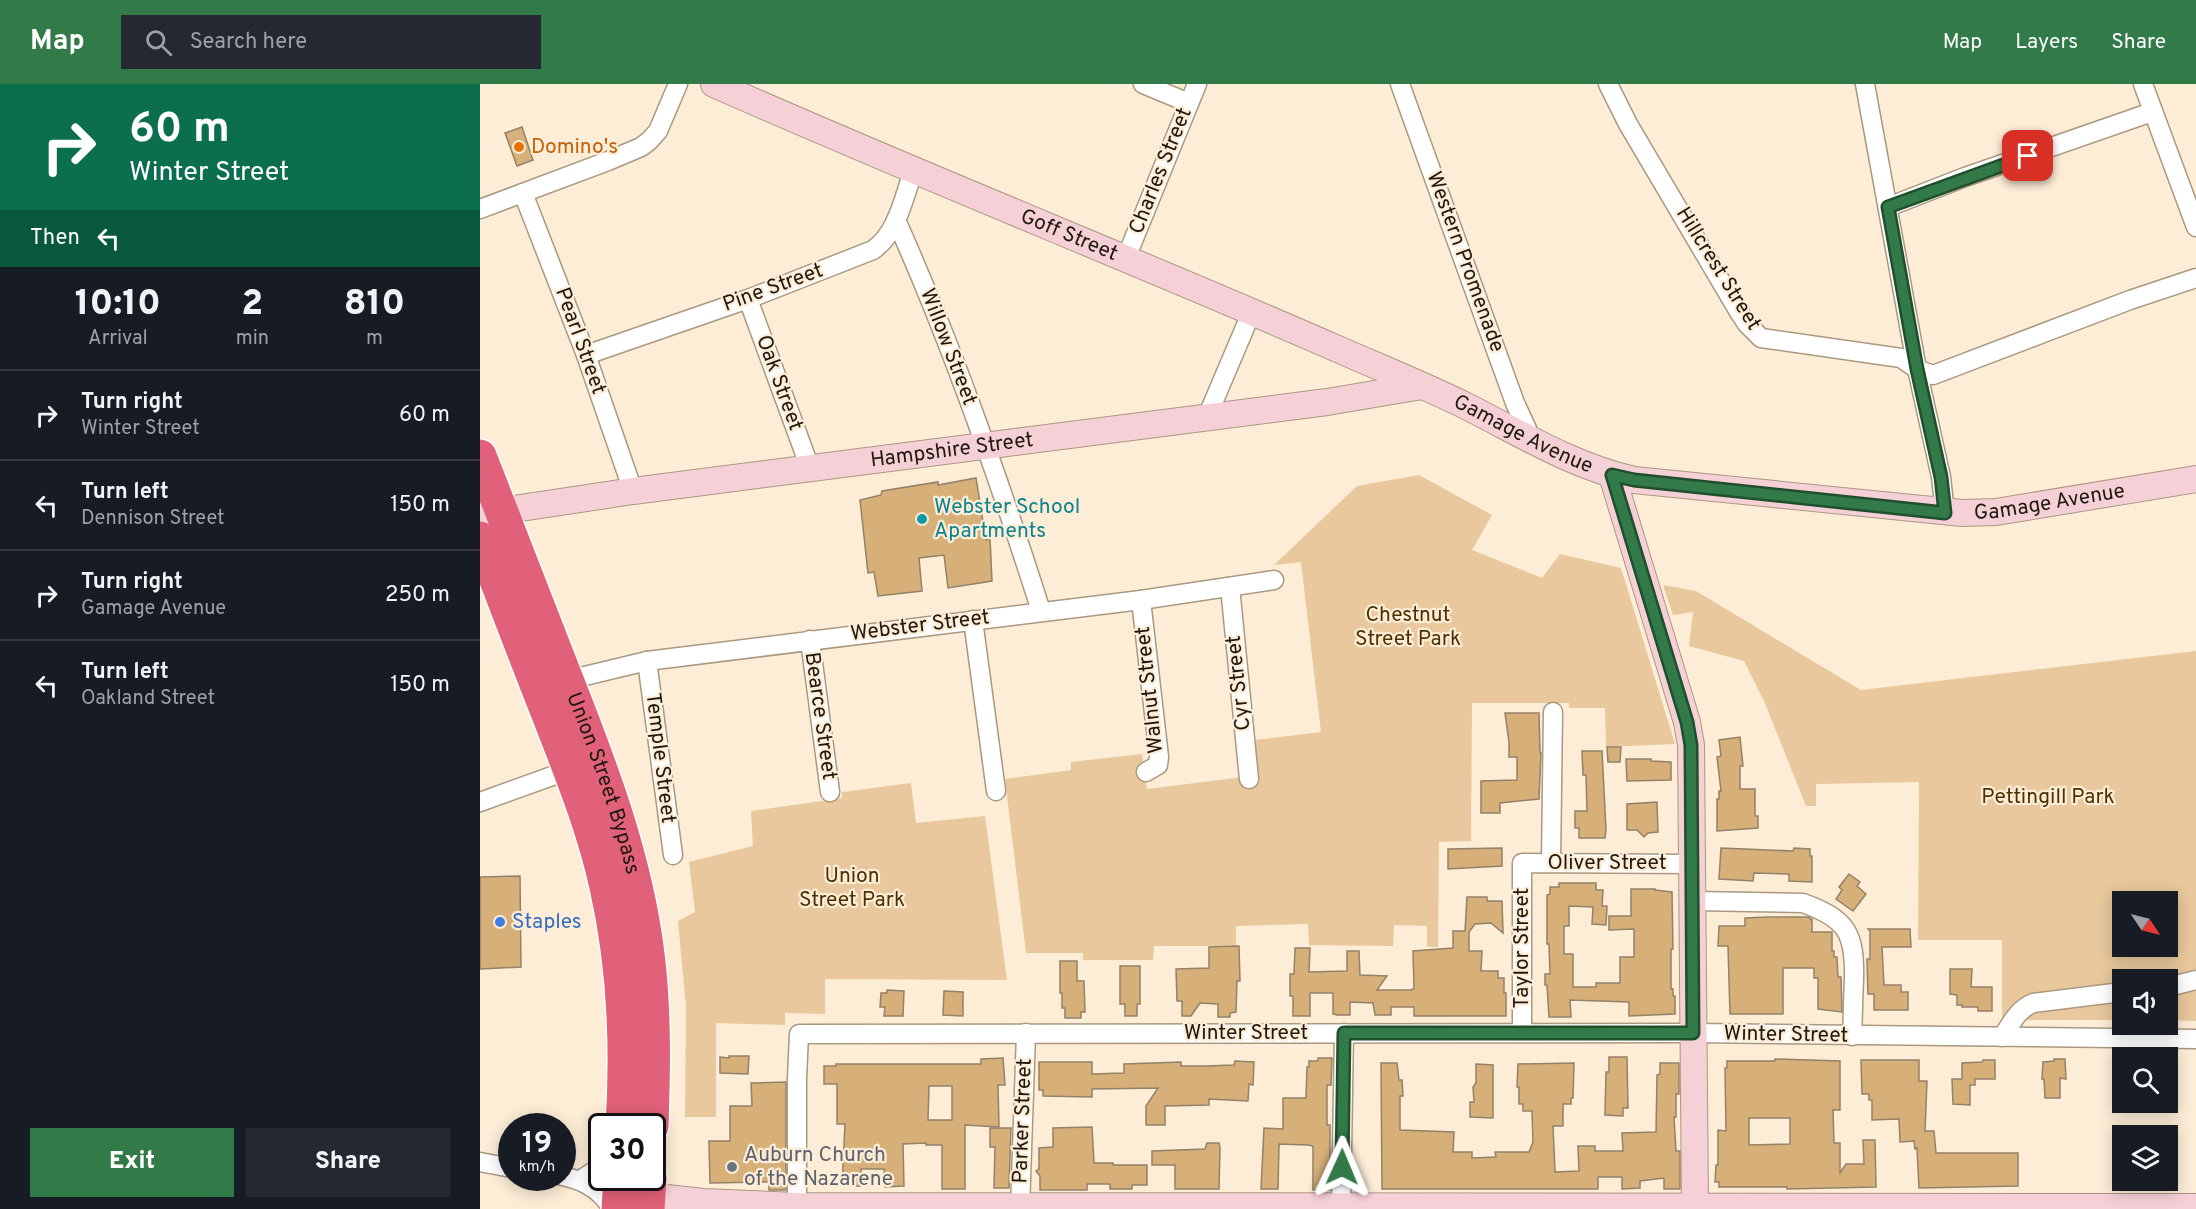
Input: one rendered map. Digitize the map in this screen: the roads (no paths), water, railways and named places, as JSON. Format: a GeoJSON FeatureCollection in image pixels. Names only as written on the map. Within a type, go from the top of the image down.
{"type":"FeatureCollection","features":[{"type":"Feature","properties":{"kind":"highway","name":"Union Street Bypass"},"geometry":{"type":"LineString","coordinates":[[480,456],[490,510],[567,680],[584,764],[590,824],[606,887],[616,945],[624,1014],[623,1113]]}},
{"type":"Feature","properties":{"kind":"highway","name":"Union Street Bypass"},"geometry":{"type":"LineString","coordinates":[[480,538],[584,764],[618,820],[638,894],[648,954],[653,1013],[652,1113]]}},
{"type":"Feature","properties":{"kind":"highway"},"geometry":{"type":"LineString","coordinates":[[618,1209],[619,1191]]}},
{"type":"Feature","properties":{"kind":"street"},"geometry":{"type":"LineString","coordinates":[[480,209],[608,161],[649,141],[658,131],[678,84]]}},
{"type":"Feature","properties":{"kind":"street","name":"Goff Street"},"geometry":{"type":"LineString","coordinates":[[714,84],[1252,311],[1422,386]]}},
{"type":"Feature","properties":{"kind":"street"},"geometry":{"type":"LineString","coordinates":[[1143,84],[1189,103]]}},
{"type":"Feature","properties":{"kind":"street","name":"Charles Street"},"geometry":{"type":"LineString","coordinates":[[1126,258],[1197,84]]}},
{"type":"Feature","properties":{"kind":"street","name":"Western Promenade"},"geometry":{"type":"LineString","coordinates":[[1400,84],[1515,403],[1527,429],[1529,440]]}},
{"type":"Feature","properties":{"kind":"street","name":"Hillcrest Street"},"geometry":{"type":"LineString","coordinates":[[1608,84],[1628,124],[1739,312],[1761,338],[1901,358],[1917,369],[1934,375],[2119,304],[2196,279]]}},
{"type":"Feature","properties":{"kind":"street"},"geometry":{"type":"LineString","coordinates":[[1865,84],[1917,369],[1941,477],[1945,513]]}},
{"type":"Feature","properties":{"kind":"street"},"geometry":{"type":"LineString","coordinates":[[2143,84],[2196,227]]}},
{"type":"Feature","properties":{"kind":"street"},"geometry":{"type":"LineString","coordinates":[[1888,207],[1965,177],[2152,112]]}},
{"type":"Feature","properties":{"kind":"street","name":"Pine Street"},"geometry":{"type":"LineString","coordinates":[[586,355],[748,299],[873,250],[887,238],[896,220],[914,169]]}},
{"type":"Feature","properties":{"kind":"street","name":"Pearl Street"},"geometry":{"type":"LineString","coordinates":[[523,193],[586,355],[633,490]]}},
{"type":"Feature","properties":{"kind":"street","name":"Willow Street"},"geometry":{"type":"LineString","coordinates":[[896,220],[927,288],[1013,522],[1041,611]]}},
{"type":"Feature","properties":{"kind":"street","name":"Oak Street"},"geometry":{"type":"LineString","coordinates":[[748,299],[810,468]]}},
{"type":"Feature","properties":{"kind":"street"},"geometry":{"type":"LineString","coordinates":[[1207,417],[1252,311]]}},
{"type":"Feature","properties":{"kind":"street","name":"Gamage Avenue"},"geometry":{"type":"LineString","coordinates":[[1422,386],[1588,468],[1634,480],[1945,513],[1996,512],[2196,479]]}},
{"type":"Feature","properties":{"kind":"street","name":"Hampshire Street"},"geometry":{"type":"LineString","coordinates":[[490,510],[1327,402],[1422,386]]}},
{"type":"Feature","properties":{"kind":"street"},"geometry":{"type":"LineString","coordinates":[[1612,475],[1687,722],[1691,745],[1695,1208]]}},
{"type":"Feature","properties":{"kind":"street","name":"Webster Street"},"geometry":{"type":"LineString","coordinates":[[567,680],[647,661],[1141,600],[1274,580]]}},
{"type":"Feature","properties":{"kind":"street","name":"Cyr Street"},"geometry":{"type":"LineString","coordinates":[[1230,586],[1249,779]]}},
{"type":"Feature","properties":{"kind":"street","name":"Walnut Street"},"geometry":{"type":"LineString","coordinates":[[1141,600],[1159,757],[1158,765],[1146,772]]}},
{"type":"Feature","properties":{"kind":"street"},"geometry":{"type":"LineString","coordinates":[[973,620],[996,791]]}},
{"type":"Feature","properties":{"kind":"street","name":"Bearce Street"},"geometry":{"type":"LineString","coordinates":[[810,640],[830,792]]}},
{"type":"Feature","properties":{"kind":"street","name":"Temple Street"},"geometry":{"type":"LineString","coordinates":[[647,661],[673,855]]}},
{"type":"Feature","properties":{"kind":"street"},"geometry":{"type":"LineString","coordinates":[[1551,863],[1553,712]]}},
{"type":"Feature","properties":{"kind":"street"},"geometry":{"type":"LineString","coordinates":[[480,802],[584,764]]}},
{"type":"Feature","properties":{"kind":"street","name":"Oliver Street"},"geometry":{"type":"LineString","coordinates":[[1522,863],[1693,864]]}},
{"type":"Feature","properties":{"kind":"street","name":"Taylor Street"},"geometry":{"type":"LineString","coordinates":[[1522,863],[1522,1033]]}},
{"type":"Feature","properties":{"kind":"street"},"geometry":{"type":"LineString","coordinates":[[1693,902],[1803,903],[1818,908],[1838,921],[1852,941],[1854,958],[1852,1036]]}},
{"type":"Feature","properties":{"kind":"street"},"geometry":{"type":"LineString","coordinates":[[2178,984],[2196,980]]}},
{"type":"Feature","properties":{"kind":"street"},"geometry":{"type":"LineString","coordinates":[[2002,1037],[2015,1016],[2033,1003],[2112,993]]}},
{"type":"Feature","properties":{"kind":"street"},"geometry":{"type":"LineString","coordinates":[[1341,1207],[1344,1033]]}},
{"type":"Feature","properties":{"kind":"street","name":"Winter Street"},"geometry":{"type":"LineString","coordinates":[[797,1206],[799,1034],[1693,1033],[2196,1039]]}},
{"type":"Feature","properties":{"kind":"street","name":"Parker Street"},"geometry":{"type":"LineString","coordinates":[[1021,1208],[1026,1034]]}},
{"type":"Feature","properties":{"kind":"street"},"geometry":{"type":"LineString","coordinates":[[480,1162],[498,1165]]}},
{"type":"Feature","properties":{"kind":"street"},"geometry":{"type":"LineString","coordinates":[[576,1181],[600,1194],[612,1209]]}},
{"type":"Feature","properties":{"kind":"street"},"geometry":{"type":"LineString","coordinates":[[649,1194],[704,1205],[1021,1208],[2196,1207]]}},
{"type":"Feature","properties":{"kind":"place","name":"Domino's"},"geometry":{"type":"Point","coordinates":[519,147]}},
{"type":"Feature","properties":{"kind":"place","name":"Webster School Apartments"},"geometry":{"type":"Point","coordinates":[922,519]}},
{"type":"Feature","properties":{"kind":"place","name":"Staples"},"geometry":{"type":"Point","coordinates":[500,922]}},
{"type":"Feature","properties":{"kind":"place","name":"Auburn Church of the Nazarene"},"geometry":{"type":"Point","coordinates":[732,1167]}},
{"type":"Feature","properties":{"kind":"park label","name":"Chestnut Street Park"},"geometry":{"type":"Point","coordinates":[1408,627]}},
{"type":"Feature","properties":{"kind":"park label","name":"Pettingill Park"},"geometry":{"type":"Point","coordinates":[2048,797]}},
{"type":"Feature","properties":{"kind":"park label","name":"Union Street Park"},"geometry":{"type":"Point","coordinates":[852,888]}}]}
